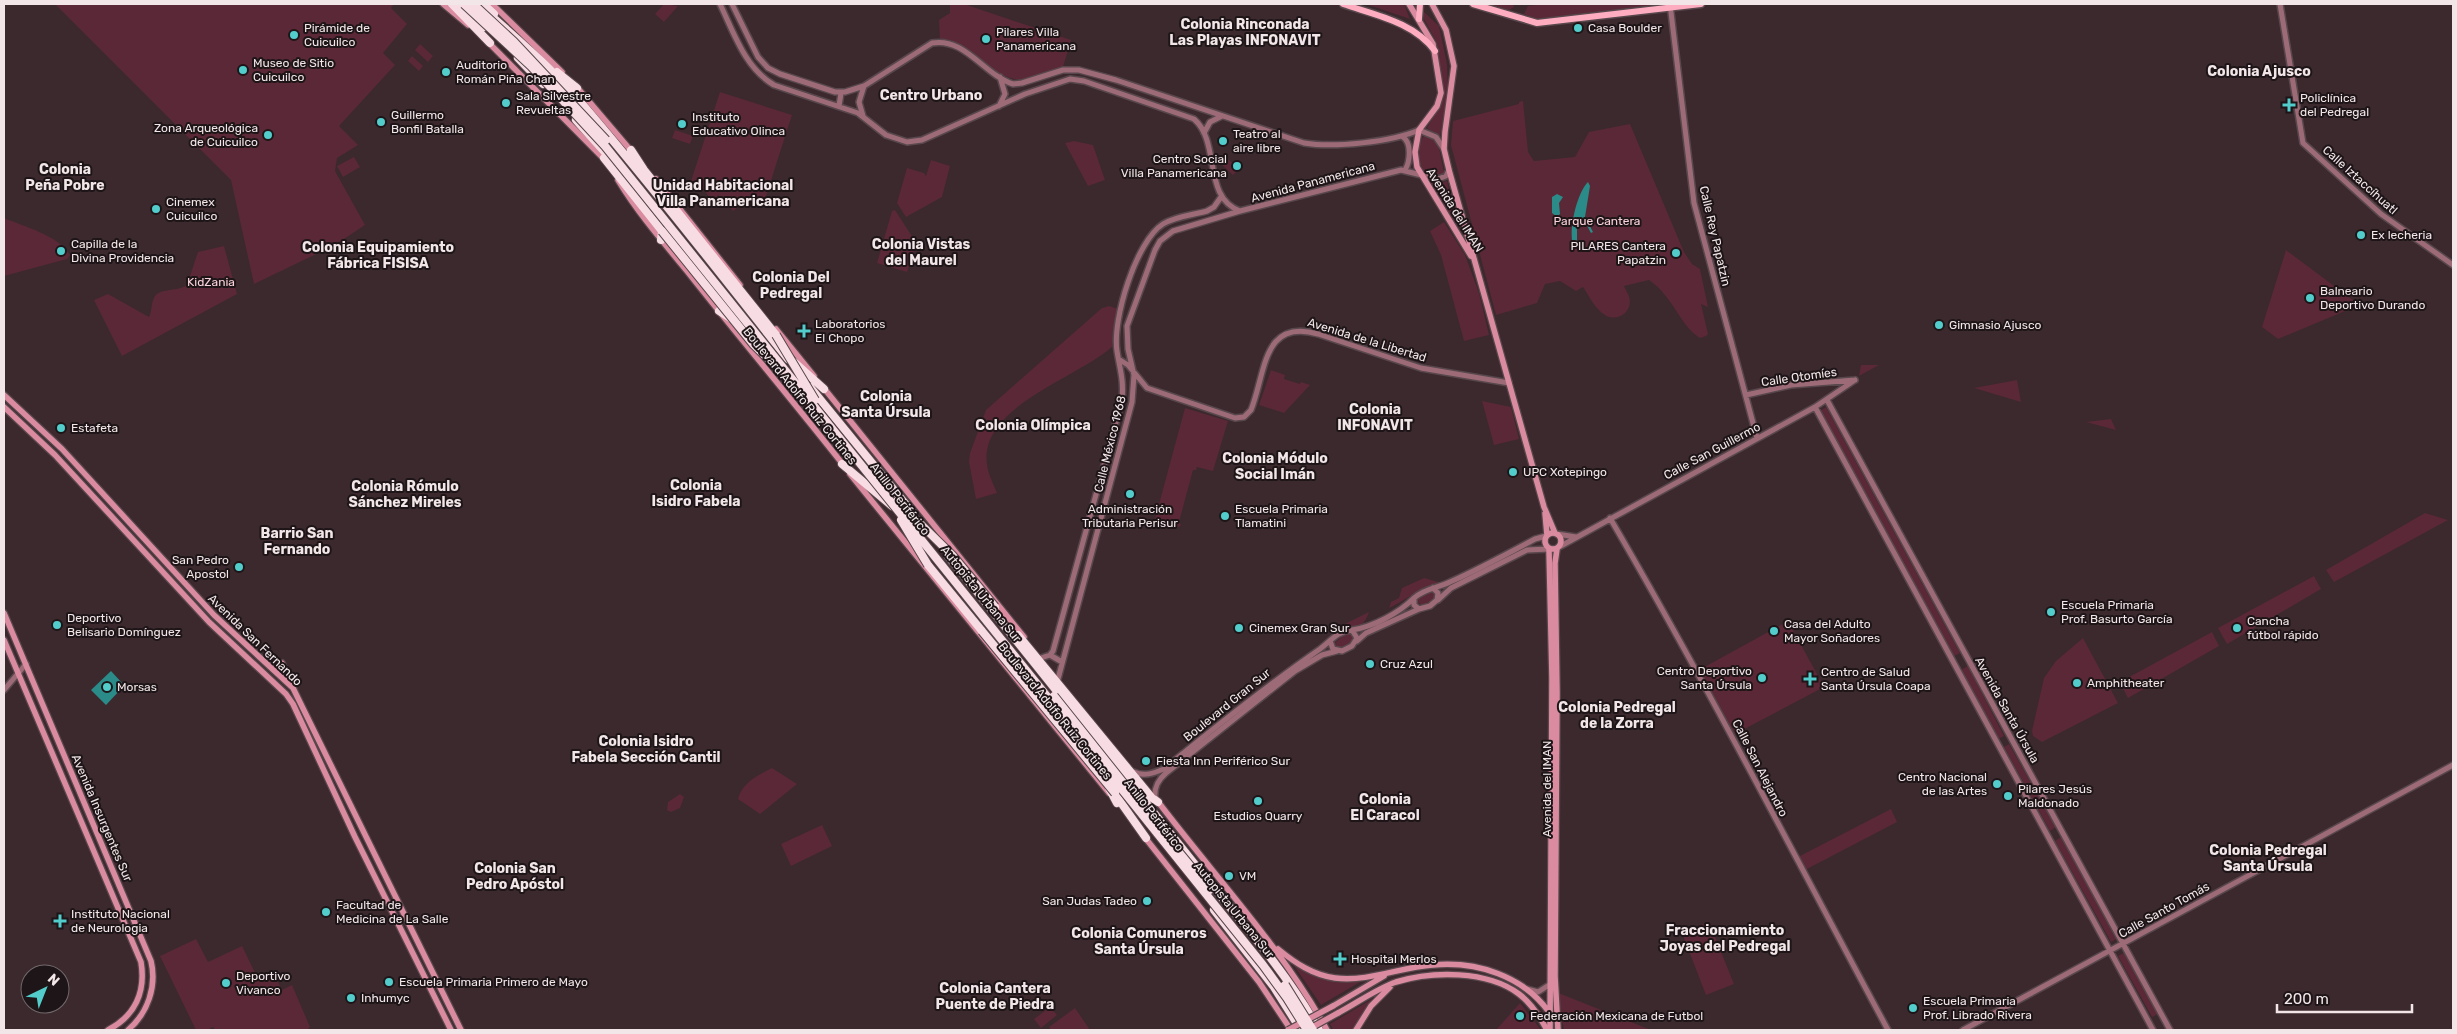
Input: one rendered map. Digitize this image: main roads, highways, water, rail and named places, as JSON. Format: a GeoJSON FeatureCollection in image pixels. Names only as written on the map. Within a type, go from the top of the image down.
{"type":"FeatureCollection","features":[{"type":"Feature","properties":{"kind":"highway"},"geometry":{"type":"LineString","coordinates":[[452,4],[490,43]]}},
{"type":"Feature","properties":{"kind":"highway","name":"Anillo Periférico"},"geometry":{"type":"LineString","coordinates":[[457,4],[507,47],[606,157],[752,332],[958,591],[1066,722],[1274,987],[1301,1030]]}},
{"type":"Feature","properties":{"kind":"highway","name":"Autopista Urbana Sur"},"geometry":{"type":"LineString","coordinates":[[464,4],[531,66],[605,146],[1269,964],[1313,1030]]}},
{"type":"Feature","properties":{"kind":"highway","name":"Autopista Urbana Sur"},"geometry":{"type":"LineString","coordinates":[[473,4],[514,42],[594,125],[1266,969],[1307,1030]]}},
{"type":"Feature","properties":{"kind":"highway","name":"Anillo Periférico"},"geometry":{"type":"LineString","coordinates":[[478,4],[530,50],[575,96],[962,572],[1189,857],[1269,953],[1299,995],[1319,1030]]}},
{"type":"Feature","properties":{"kind":"highway"},"geometry":{"type":"LineString","coordinates":[[482,4],[506,29]]}},
{"type":"Feature","properties":{"kind":"highway"},"geometry":{"type":"LineString","coordinates":[[530,50],[577,88]]}},
{"type":"Feature","properties":{"kind":"highway"},"geometry":{"type":"LineString","coordinates":[[631,150],[644,170],[776,335],[818,404]]}},
{"type":"Feature","properties":{"kind":"highway"},"geometry":{"type":"LineString","coordinates":[[606,157],[662,236],[754,345],[807,396]]}},
{"type":"Feature","properties":{"kind":"highway"},"geometry":{"type":"LineString","coordinates":[[719,311],[752,332]]}},
{"type":"Feature","properties":{"kind":"highway"},"geometry":{"type":"LineString","coordinates":[[768,335],[810,378],[824,389]]}},
{"type":"Feature","properties":{"kind":"highway"},"geometry":{"type":"LineString","coordinates":[[842,464],[892,506]]}},
{"type":"Feature","properties":{"kind":"highway"},"geometry":{"type":"LineString","coordinates":[[888,495],[952,555],[1106,745],[1117,754],[1185,847],[1189,857]]}},
{"type":"Feature","properties":{"kind":"highway"},"geometry":{"type":"LineString","coordinates":[[888,495],[928,565],[1115,793],[1146,838]]}},
{"type":"Feature","properties":{"kind":"highway"},"geometry":{"type":"LineString","coordinates":[[962,572],[1000,607]]}},
{"type":"Feature","properties":{"kind":"highway"},"geometry":{"type":"LineString","coordinates":[[1066,722],[1117,803]]}},
{"type":"Feature","properties":{"kind":"highway"},"geometry":{"type":"LineString","coordinates":[[1106,745],[1110,753],[1136,782],[1152,798],[1157,800]]}},
{"type":"Feature","properties":{"kind":"main road","name":"Boulevard Adolfo Ruiz Cortines"},"geometry":{"type":"LineString","coordinates":[[443,4],[490,43],[606,157],[628,197],[662,236],[719,311],[809,420],[842,464],[1146,838],[1259,982],[1290,1030]]}},
{"type":"Feature","properties":{"kind":"main road","name":"Boulevard Adolfo Ruiz Cortines"},"geometry":{"type":"LineString","coordinates":[[492,4],[577,88],[688,217],[1117,754],[1157,800],[1272,944],[1313,1004],[1327,1030]]}},
{"type":"Feature","properties":{"kind":"main road"},"geometry":{"type":"LineString","coordinates":[[1342,4],[1406,26],[1424,39],[1434,51]]}},
{"type":"Feature","properties":{"kind":"main road","name":"Avenida del IMAN"},"geometry":{"type":"LineString","coordinates":[[1409,4],[1430,37],[1441,97],[1419,130],[1415,152],[1420,175],[1475,262]]}},
{"type":"Feature","properties":{"kind":"main road"},"geometry":{"type":"LineString","coordinates":[[1419,19],[1420,4]]}},
{"type":"Feature","properties":{"kind":"main road","name":"Avenida del IMAN"},"geometry":{"type":"LineString","coordinates":[[1432,4],[1446,30],[1454,66],[1444,149],[1545,511],[1556,533],[1558,548],[1555,563],[1557,693],[1555,976],[1558,1030]]}},
{"type":"Feature","properties":{"kind":"main road"},"geometry":{"type":"LineString","coordinates":[[1473,4],[1537,23],[1670,6],[1701,4]]}},
{"type":"Feature","properties":{"kind":"main road","name":"Avenida San Fernando"},"geometry":{"type":"LineString","coordinates":[[4,395],[62,449],[214,615],[293,688],[461,1030]]}},
{"type":"Feature","properties":{"kind":"main road","name":"Avenida San Fernando"},"geometry":{"type":"LineString","coordinates":[[4,407],[55,455],[209,622],[290,699],[451,1030]]}},
{"type":"Feature","properties":{"kind":"main road","name":"Avenida del IMAN"},"geometry":{"type":"LineString","coordinates":[[1545,511],[1549,550],[1552,668],[1549,1030]]}},
{"type":"Feature","properties":{"kind":"main road"},"geometry":{"type":"LineString","coordinates":[[1546,535],[1556,533]]}},
{"type":"Feature","properties":{"kind":"main road"},"geometry":{"type":"LineString","coordinates":[[1549,550],[1558,548]]}},
{"type":"Feature","properties":{"kind":"main road","name":"Avenida Insurgentes Sur"},"geometry":{"type":"LineString","coordinates":[[4,613],[151,961],[153,981],[148,1001],[137,1022],[128,1030]]}},
{"type":"Feature","properties":{"kind":"main road","name":"Avenida Insurgentes Sur"},"geometry":{"type":"LineString","coordinates":[[4,640],[140,962],[142,984],[136,1005],[126,1018],[108,1030]]}},
{"type":"Feature","properties":{"kind":"main road"},"geometry":{"type":"LineString","coordinates":[[282,663],[293,688]]}},
{"type":"Feature","properties":{"kind":"main road"},"geometry":{"type":"LineString","coordinates":[[1272,944],[1289,958],[1313,972],[1350,979],[1386,975],[1433,965],[1472,967],[1503,975],[1527,989],[1549,1012],[1558,1030]]}},
{"type":"Feature","properties":{"kind":"main road"},"geometry":{"type":"LineString","coordinates":[[1290,1030],[1386,975]]}},
{"type":"Feature","properties":{"kind":"main road"},"geometry":{"type":"LineString","coordinates":[[1307,1030],[1395,983],[1428,976],[1471,977],[1502,985],[1519,994],[1536,1012],[1549,1030]]}},
{"type":"Feature","properties":{"kind":"main road"},"geometry":{"type":"LineString","coordinates":[[1356,1030],[1371,1006],[1395,983]]}},
{"type":"Feature","properties":{"kind":"water"},"geometry":{"type":"Polygon","coordinates":[[[1588,182],[1590,186],[1585,217],[1593,232],[1591,233],[1585,222],[1577,224],[1577,246],[1574,248],[1572,224],[1574,213],[1580,195],[1588,182]]]}},
{"type":"Feature","properties":{"kind":"water"},"geometry":{"type":"Polygon","coordinates":[[[1557,194],[1563,197],[1559,203],[1560,214],[1557,217],[1552,213],[1552,197],[1557,194]]]}},
{"type":"Feature","properties":{"kind":"water","name":"Morsas"},"geometry":{"type":"Polygon","coordinates":[[[111,671],[123,684],[122,688],[106,705],[91,690],[111,671]]]}},
{"type":"Feature","properties":{"kind":"place","name":"Casa Boulder"},"geometry":{"type":"Point","coordinates":[1578,28]}},
{"type":"Feature","properties":{"kind":"place","name":"Pirámide de Cuicuilco"},"geometry":{"type":"Point","coordinates":[294,35]}},
{"type":"Feature","properties":{"kind":"place","name":"Pilares Villa Panamericana"},"geometry":{"type":"Point","coordinates":[986,39]}},
{"type":"Feature","properties":{"kind":"place","name":"Museo de Sitio Cuicuilco"},"geometry":{"type":"Point","coordinates":[243,70]}},
{"type":"Feature","properties":{"kind":"place","name":"Auditorio Román Piña Chan"},"geometry":{"type":"Point","coordinates":[446,72]}},
{"type":"Feature","properties":{"kind":"place","name":"Sala Silvestre Revueltas"},"geometry":{"type":"Point","coordinates":[506,103]}},
{"type":"Feature","properties":{"kind":"place","name":"Policlínica del Pedregal"},"geometry":{"type":"Point","coordinates":[2289,105]}},
{"type":"Feature","properties":{"kind":"place","name":"Guillermo Bonfil Batalla"},"geometry":{"type":"Point","coordinates":[381,122]}},
{"type":"Feature","properties":{"kind":"place","name":"Instituto Educativo Olinca"},"geometry":{"type":"Point","coordinates":[682,124]}},
{"type":"Feature","properties":{"kind":"place","name":"Zona Arqueológica de Cuicuilco"},"geometry":{"type":"Point","coordinates":[268,135]}},
{"type":"Feature","properties":{"kind":"place","name":"Teatro al aire libre"},"geometry":{"type":"Point","coordinates":[1223,141]}},
{"type":"Feature","properties":{"kind":"place","name":"Centro Social Villa Panamericana"},"geometry":{"type":"Point","coordinates":[1237,166]}},
{"type":"Feature","properties":{"kind":"place","name":"Cinemex Cuicuilco"},"geometry":{"type":"Point","coordinates":[156,209]}},
{"type":"Feature","properties":{"kind":"place","name":"Ex lecheria"},"geometry":{"type":"Point","coordinates":[2361,235]}},
{"type":"Feature","properties":{"kind":"place","name":"Capilla de la Divina Providencia"},"geometry":{"type":"Point","coordinates":[61,251]}},
{"type":"Feature","properties":{"kind":"place","name":"PILARES Cantera Papatzin"},"geometry":{"type":"Point","coordinates":[1676,253]}},
{"type":"Feature","properties":{"kind":"place","name":"Balneario Deportivo Durando"},"geometry":{"type":"Point","coordinates":[2310,298]}},
{"type":"Feature","properties":{"kind":"place","name":"Gimnasio Ajusco"},"geometry":{"type":"Point","coordinates":[1939,325]}},
{"type":"Feature","properties":{"kind":"place","name":"Laboratorios El Chopo"},"geometry":{"type":"Point","coordinates":[804,331]}},
{"type":"Feature","properties":{"kind":"place","name":"Estafeta"},"geometry":{"type":"Point","coordinates":[61,428]}},
{"type":"Feature","properties":{"kind":"place","name":"UPC Xotepingo"},"geometry":{"type":"Point","coordinates":[1513,472]}},
{"type":"Feature","properties":{"kind":"place","name":"Administración Tributaria Perisur"},"geometry":{"type":"Point","coordinates":[1130,494]}},
{"type":"Feature","properties":{"kind":"place","name":"Escuela Primaria Tlamatini"},"geometry":{"type":"Point","coordinates":[1225,516]}},
{"type":"Feature","properties":{"kind":"place","name":"San Pedro Apostol"},"geometry":{"type":"Point","coordinates":[239,567]}},
{"type":"Feature","properties":{"kind":"place","name":"Escuela Primaria Prof. Basurto García"},"geometry":{"type":"Point","coordinates":[2051,612]}},
{"type":"Feature","properties":{"kind":"place","name":"Deportivo Belisario Domínguez"},"geometry":{"type":"Point","coordinates":[57,625]}},
{"type":"Feature","properties":{"kind":"place","name":"Cinemex Gran Sur"},"geometry":{"type":"Point","coordinates":[1239,628]}},
{"type":"Feature","properties":{"kind":"place","name":"Cancha fútbol rápido"},"geometry":{"type":"Point","coordinates":[2237,628]}},
{"type":"Feature","properties":{"kind":"place","name":"Casa del Adulto Mayor Soñadores"},"geometry":{"type":"Point","coordinates":[1774,631]}},
{"type":"Feature","properties":{"kind":"place","name":"Cruz Azul"},"geometry":{"type":"Point","coordinates":[1370,664]}},
{"type":"Feature","properties":{"kind":"place","name":"Centro Deportivo Santa Úrsula"},"geometry":{"type":"Point","coordinates":[1762,678]}},
{"type":"Feature","properties":{"kind":"place","name":"Centro de Salud Santa Úrsula Coapa"},"geometry":{"type":"Point","coordinates":[1810,679]}},
{"type":"Feature","properties":{"kind":"place","name":"Amphitheater"},"geometry":{"type":"Point","coordinates":[2077,683]}},
{"type":"Feature","properties":{"kind":"place","name":"Morsas"},"geometry":{"type":"Point","coordinates":[107,687]}},
{"type":"Feature","properties":{"kind":"place","name":"Fiesta Inn Periférico Sur"},"geometry":{"type":"Point","coordinates":[1146,761]}},
{"type":"Feature","properties":{"kind":"place","name":"Centro Nacional de las Artes"},"geometry":{"type":"Point","coordinates":[1997,784]}},
{"type":"Feature","properties":{"kind":"place","name":"Pilares Jesús Maldonado"},"geometry":{"type":"Point","coordinates":[2008,796]}},
{"type":"Feature","properties":{"kind":"place","name":"Estudios Quarry"},"geometry":{"type":"Point","coordinates":[1258,801]}},
{"type":"Feature","properties":{"kind":"place","name":"VM"},"geometry":{"type":"Point","coordinates":[1229,876]}},
{"type":"Feature","properties":{"kind":"place","name":"San Judas Tadeo"},"geometry":{"type":"Point","coordinates":[1147,901]}},
{"type":"Feature","properties":{"kind":"place","name":"Facultad de Medicina de La Salle"},"geometry":{"type":"Point","coordinates":[326,912]}},
{"type":"Feature","properties":{"kind":"place","name":"Instituto Nacional de Neurologia"},"geometry":{"type":"Point","coordinates":[60,921]}},
{"type":"Feature","properties":{"kind":"place","name":"Hospital Merlos"},"geometry":{"type":"Point","coordinates":[1340,959]}},
{"type":"Feature","properties":{"kind":"place","name":"Escuela Primaria Primero de Mayo"},"geometry":{"type":"Point","coordinates":[389,982]}},
{"type":"Feature","properties":{"kind":"place","name":"Deportivo Vivanco"},"geometry":{"type":"Point","coordinates":[226,983]}},
{"type":"Feature","properties":{"kind":"place","name":"Inhumyc"},"geometry":{"type":"Point","coordinates":[351,998]}},
{"type":"Feature","properties":{"kind":"place","name":"Escuela Primaria Prof. Librado Rivera"},"geometry":{"type":"Point","coordinates":[1913,1008]}},
{"type":"Feature","properties":{"kind":"place","name":"Federación Mexicana de Futbol"},"geometry":{"type":"Point","coordinates":[1520,1016]}},
{"type":"Feature","properties":{"kind":"district","name":"Colonia Rinconada Las Playas INFONAVIT"},"geometry":{"type":"Point","coordinates":[1245,32]}},
{"type":"Feature","properties":{"kind":"district","name":"Colonia Ajusco"},"geometry":{"type":"Point","coordinates":[2259,71]}},
{"type":"Feature","properties":{"kind":"district","name":"Centro Urbano"},"geometry":{"type":"Point","coordinates":[931,95]}},
{"type":"Feature","properties":{"kind":"district","name":"Colonia Peña Pobre"},"geometry":{"type":"Point","coordinates":[65,177]}},
{"type":"Feature","properties":{"kind":"district","name":"Unidad Habitacional Villa Panamericana"},"geometry":{"type":"Point","coordinates":[723,194]}},
{"type":"Feature","properties":{"kind":"district","name":"Colonia Vistas del Maurel"},"geometry":{"type":"Point","coordinates":[921,252]}},
{"type":"Feature","properties":{"kind":"district","name":"Colonia Equipamiento Fábrica FISISA"},"geometry":{"type":"Point","coordinates":[378,256]}},
{"type":"Feature","properties":{"kind":"district","name":"Colonia Del Pedregal"},"geometry":{"type":"Point","coordinates":[791,286]}},
{"type":"Feature","properties":{"kind":"district","name":"Colonia Santa Úrsula"},"geometry":{"type":"Point","coordinates":[886,404]}},
{"type":"Feature","properties":{"kind":"district","name":"Colonia INFONAVIT"},"geometry":{"type":"Point","coordinates":[1375,418]}},
{"type":"Feature","properties":{"kind":"district","name":"Colonia Olímpica"},"geometry":{"type":"Point","coordinates":[1033,425]}},
{"type":"Feature","properties":{"kind":"district","name":"Colonia Módulo Social Imán"},"geometry":{"type":"Point","coordinates":[1275,466]}},
{"type":"Feature","properties":{"kind":"district","name":"Colonia Rómulo Sánchez Mireles"},"geometry":{"type":"Point","coordinates":[405,494]}},
{"type":"Feature","properties":{"kind":"district","name":"Colonia Isidro Fabela"},"geometry":{"type":"Point","coordinates":[696,494]}},
{"type":"Feature","properties":{"kind":"district","name":"Barrio San Fernando"},"geometry":{"type":"Point","coordinates":[297,542]}},
{"type":"Feature","properties":{"kind":"district","name":"Colonia Pedregal de la Zorra"},"geometry":{"type":"Point","coordinates":[1617,716]}},
{"type":"Feature","properties":{"kind":"district","name":"Colonia Isidro Fabela Sección Cantil"},"geometry":{"type":"Point","coordinates":[646,750]}},
{"type":"Feature","properties":{"kind":"district","name":"Colonia El Caracol"},"geometry":{"type":"Point","coordinates":[1385,808]}},
{"type":"Feature","properties":{"kind":"district","name":"Colonia Pedregal Santa Úrsula"},"geometry":{"type":"Point","coordinates":[2268,858]}},
{"type":"Feature","properties":{"kind":"district","name":"Colonia San Pedro Apóstol"},"geometry":{"type":"Point","coordinates":[515,876]}},
{"type":"Feature","properties":{"kind":"district","name":"Fraccionamiento Joyas del Pedregal"},"geometry":{"type":"Point","coordinates":[1725,938]}},
{"type":"Feature","properties":{"kind":"district","name":"Colonia Comuneros Santa Úrsula"},"geometry":{"type":"Point","coordinates":[1139,942]}},
{"type":"Feature","properties":{"kind":"district","name":"Colonia Cantera Puente de Piedra"},"geometry":{"type":"Point","coordinates":[995,996]}},
{"type":"Feature","properties":{"kind":"park label","name":"Parque Cantera"},"geometry":{"type":"Point","coordinates":[1597,221]}},
{"type":"Feature","properties":{"kind":"park label","name":"KidZania"},"geometry":{"type":"Point","coordinates":[211,282]}}]}
